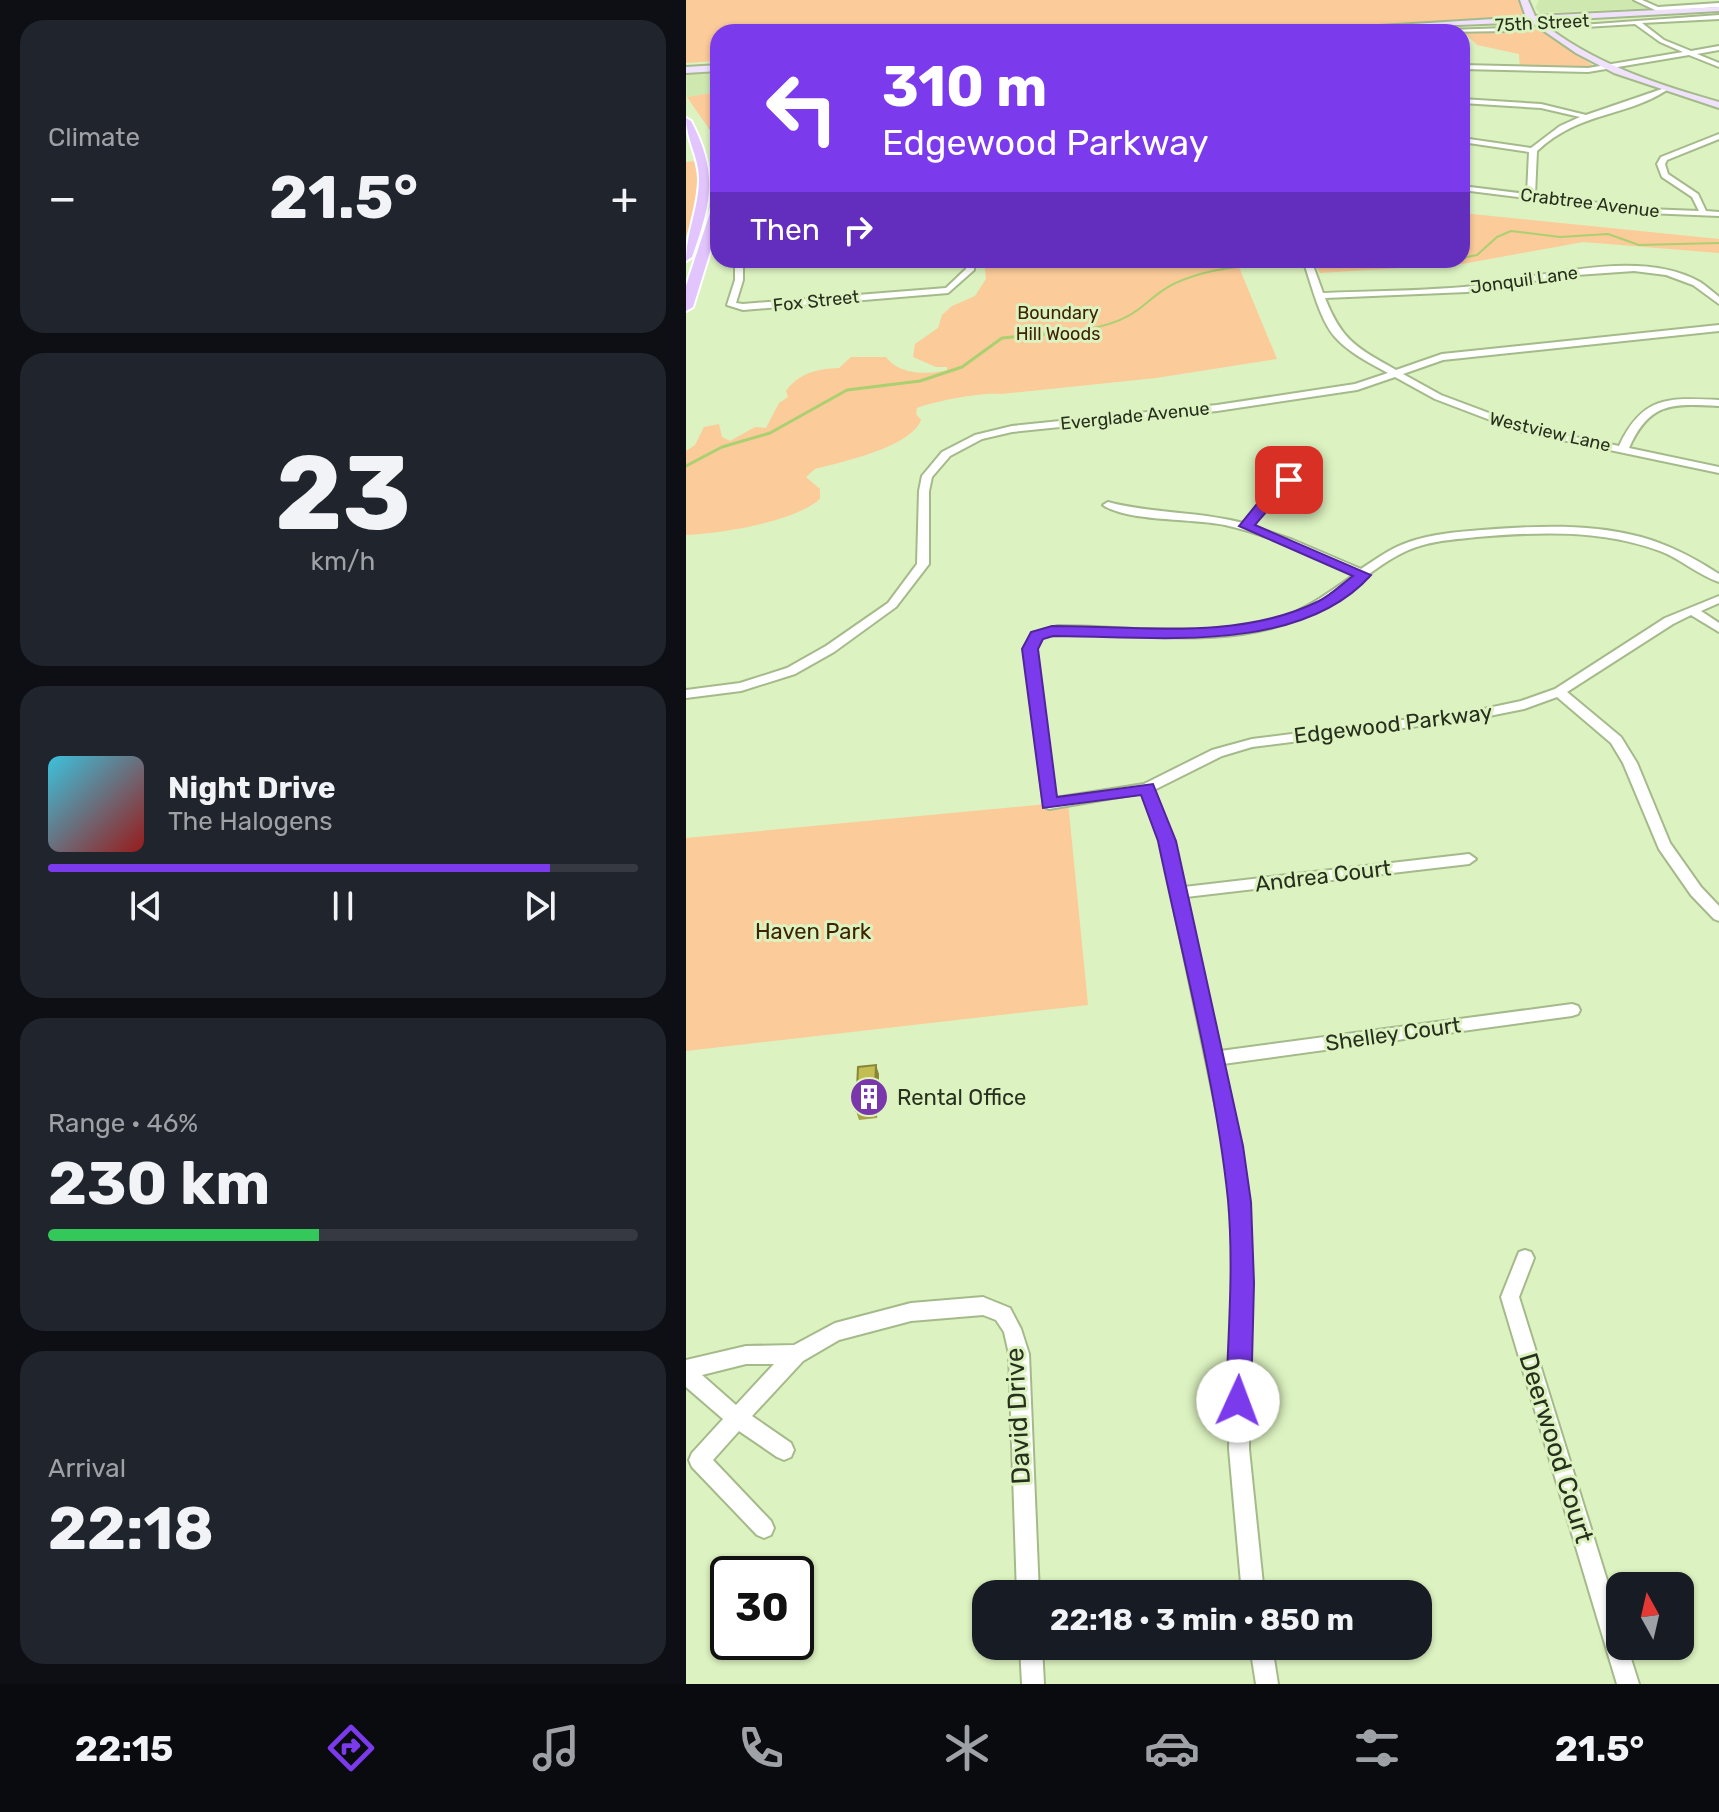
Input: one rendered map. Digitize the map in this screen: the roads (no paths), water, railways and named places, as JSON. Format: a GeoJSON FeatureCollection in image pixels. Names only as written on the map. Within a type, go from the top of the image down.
{"type":"FeatureCollection","features":[{"type":"Feature","properties":{"kind":"main road"},"geometry":{"type":"LineString","coordinates":[[1524,0],[1525,9],[1563,42],[1606,68],[1664,90],[1719,105]]}},
{"type":"Feature","properties":{"kind":"main road"},"geometry":{"type":"LineString","coordinates":[[1534,0],[1532,7],[1540,21]]}},
{"type":"Feature","properties":{"kind":"main road","name":"75th Street"},"geometry":{"type":"LineString","coordinates":[[1470,25],[1719,11]]}},
{"type":"Feature","properties":{"kind":"main road","name":"75th Street"},"geometry":{"type":"LineString","coordinates":[[1470,24],[1540,21]]}},
{"type":"Feature","properties":{"kind":"main road"},"geometry":{"type":"LineString","coordinates":[[686,68],[710,66]]}},
{"type":"Feature","properties":{"kind":"main road"},"geometry":{"type":"LineString","coordinates":[[688,106],[707,134]]}},
{"type":"Feature","properties":{"kind":"main road"},"geometry":{"type":"LineString","coordinates":[[686,121],[705,158],[706,174],[705,206],[688,250]]}},
{"type":"Feature","properties":{"kind":"main road"},"geometry":{"type":"LineString","coordinates":[[686,307],[710,249]]}},
{"type":"Feature","properties":{"kind":"street"},"geometry":{"type":"LineString","coordinates":[[1637,0],[1657,9],[1719,11]]}},
{"type":"Feature","properties":{"kind":"street"},"geometry":{"type":"LineString","coordinates":[[1585,25],[1719,11]]}},
{"type":"Feature","properties":{"kind":"street"},"geometry":{"type":"LineString","coordinates":[[1636,22],[1662,41],[1719,65]]}},
{"type":"Feature","properties":{"kind":"street"},"geometry":{"type":"LineString","coordinates":[[1470,31],[1506,29]]}},
{"type":"Feature","properties":{"kind":"street"},"geometry":{"type":"LineString","coordinates":[[1470,65],[1540,71],[1606,68],[1719,48]]}},
{"type":"Feature","properties":{"kind":"street"},"geometry":{"type":"LineString","coordinates":[[1533,150],[1545,137],[1583,116],[1664,90]]}},
{"type":"Feature","properties":{"kind":"street"},"geometry":{"type":"LineString","coordinates":[[1470,102],[1541,106],[1583,116]]}},
{"type":"Feature","properties":{"kind":"street"},"geometry":{"type":"LineString","coordinates":[[1704,214],[1691,192],[1665,175],[1660,167],[1664,159],[1719,136]]}},
{"type":"Feature","properties":{"kind":"street"},"geometry":{"type":"LineString","coordinates":[[1470,141],[1533,150]]}},
{"type":"Feature","properties":{"kind":"street"},"geometry":{"type":"LineString","coordinates":[[1531,195],[1536,154],[1533,150]]}},
{"type":"Feature","properties":{"kind":"street","name":"Crabtree Avenue"},"geometry":{"type":"LineString","coordinates":[[1470,189],[1647,211],[1719,214]]}},
{"type":"Feature","properties":{"kind":"street"},"geometry":{"type":"LineString","coordinates":[[688,250],[710,244]]}},
{"type":"Feature","properties":{"kind":"street","name":"Fox Street"},"geometry":{"type":"LineString","coordinates":[[739,268],[739,280],[731,305],[743,307],[853,299],[899,291],[948,290],[970,268]]}},
{"type":"Feature","properties":{"kind":"street","name":"Westview Lane"},"geometry":{"type":"LineString","coordinates":[[1310,268],[1338,335],[1355,349],[1449,402],[1496,422],[1719,470]]}},
{"type":"Feature","properties":{"kind":"street","name":"Jonquil Lane"},"geometry":{"type":"LineString","coordinates":[[1320,296],[1469,288],[1608,270],[1684,278],[1707,288],[1719,301]]}},
{"type":"Feature","properties":{"kind":"street","name":"Everglade Avenue"},"geometry":{"type":"LineString","coordinates":[[686,694],[741,687],[791,671],[830,649],[892,605],[923,564],[927,476],[946,454],[965,443],[1012,429],[1217,408],[1346,389],[1450,356],[1719,328]]}},
{"type":"Feature","properties":{"kind":"street"},"geometry":{"type":"LineString","coordinates":[[1623,449],[1638,417],[1651,410],[1681,403],[1719,403]]}},
{"type":"Feature","properties":{"kind":"street"},"geometry":{"type":"LineString","coordinates":[[1246,526],[1275,491],[1289,480]]}},
{"type":"Feature","properties":{"kind":"street"},"geometry":{"type":"LineString","coordinates":[[1108,505],[1125,511],[1189,515],[1246,526],[1364,575],[1398,551],[1428,540],[1560,528],[1613,533],[1659,546],[1719,579]]}},
{"type":"Feature","properties":{"kind":"street","name":"Edgewood Parkway"},"geometry":{"type":"LineString","coordinates":[[1364,575],[1313,610],[1245,629],[1187,633],[1085,629],[1036,636],[1030,649],[1049,804],[1147,788],[1217,753],[1252,743],[1495,712],[1559,692],[1691,610],[1719,599]]}},
{"type":"Feature","properties":{"kind":"street"},"geometry":{"type":"LineString","coordinates":[[1691,610],[1719,628]]}},
{"type":"Feature","properties":{"kind":"street"},"geometry":{"type":"LineString","coordinates":[[1559,692],[1616,740],[1630,763],[1664,845],[1696,891],[1719,915]]}},
{"type":"Feature","properties":{"kind":"street"},"geometry":{"type":"LineString","coordinates":[[1147,788],[1167,841],[1214,1058],[1239,1202],[1242,1277],[1239,1449],[1252,1580]]}},
{"type":"Feature","properties":{"kind":"street","name":"Andrea Court"},"geometry":{"type":"LineString","coordinates":[[1178,893],[1469,859]]}},
{"type":"Feature","properties":{"kind":"street","name":"Shelley Court"},"geometry":{"type":"LineString","coordinates":[[1214,1058],[1572,1010]]}},
{"type":"Feature","properties":{"kind":"street","name":"Deerwood Court"},"geometry":{"type":"LineString","coordinates":[[1525,1258],[1510,1297],[1628,1684]]}},
{"type":"Feature","properties":{"kind":"street","name":"David Drive"},"geometry":{"type":"LineString","coordinates":[[737,1418],[796,1354],[835,1332],[911,1312],[983,1306],[1003,1314],[1012,1329],[1019,1354],[1027,1580]]}},
{"type":"Feature","properties":{"kind":"street","name":"David Drive"},"geometry":{"type":"LineString","coordinates":[[686,1371],[746,1355],[796,1354]]}},
{"type":"Feature","properties":{"kind":"street","name":"David Drive"},"geometry":{"type":"LineString","coordinates":[[686,1371],[737,1418],[784,1450]]}},
{"type":"Feature","properties":{"kind":"street"},"geometry":{"type":"LineString","coordinates":[[737,1418],[699,1460],[764,1528]]}},
{"type":"Feature","properties":{"kind":"street"},"geometry":{"type":"LineString","coordinates":[[1032,1660],[1033,1684]]}},
{"type":"Feature","properties":{"kind":"street"},"geometry":{"type":"LineString","coordinates":[[1263,1660],[1267,1684]]}},
{"type":"Feature","properties":{"kind":"waterway"},"geometry":{"type":"LineString","coordinates":[[1470,256],[1477,255],[1497,237],[1511,231],[1560,237],[1608,234],[1639,245],[1719,243]]}},
{"type":"Feature","properties":{"kind":"waterway"},"geometry":{"type":"LineString","coordinates":[[1049,334],[1094,328],[1118,321],[1182,280],[1232,268]]}},
{"type":"Feature","properties":{"kind":"waterway"},"geometry":{"type":"LineString","coordinates":[[1049,334],[1066,332]]}},
{"type":"Feature","properties":{"kind":"waterway"},"geometry":{"type":"LineString","coordinates":[[1044,334],[1049,334]]}},
{"type":"Feature","properties":{"kind":"waterway"},"geometry":{"type":"LineString","coordinates":[[686,466],[722,447],[770,433],[847,390],[920,381],[962,367],[1002,338],[1049,334]]}},
{"type":"Feature","properties":{"kind":"place","name":"Rental Office"},"geometry":{"type":"Point","coordinates":[869,1097]}},
{"type":"Feature","properties":{"kind":"park label","name":"Boundary Hill Woods"},"geometry":{"type":"Point","coordinates":[1058,323]}},
{"type":"Feature","properties":{"kind":"park label","name":"Haven Park"},"geometry":{"type":"Point","coordinates":[813,931]}}]}
